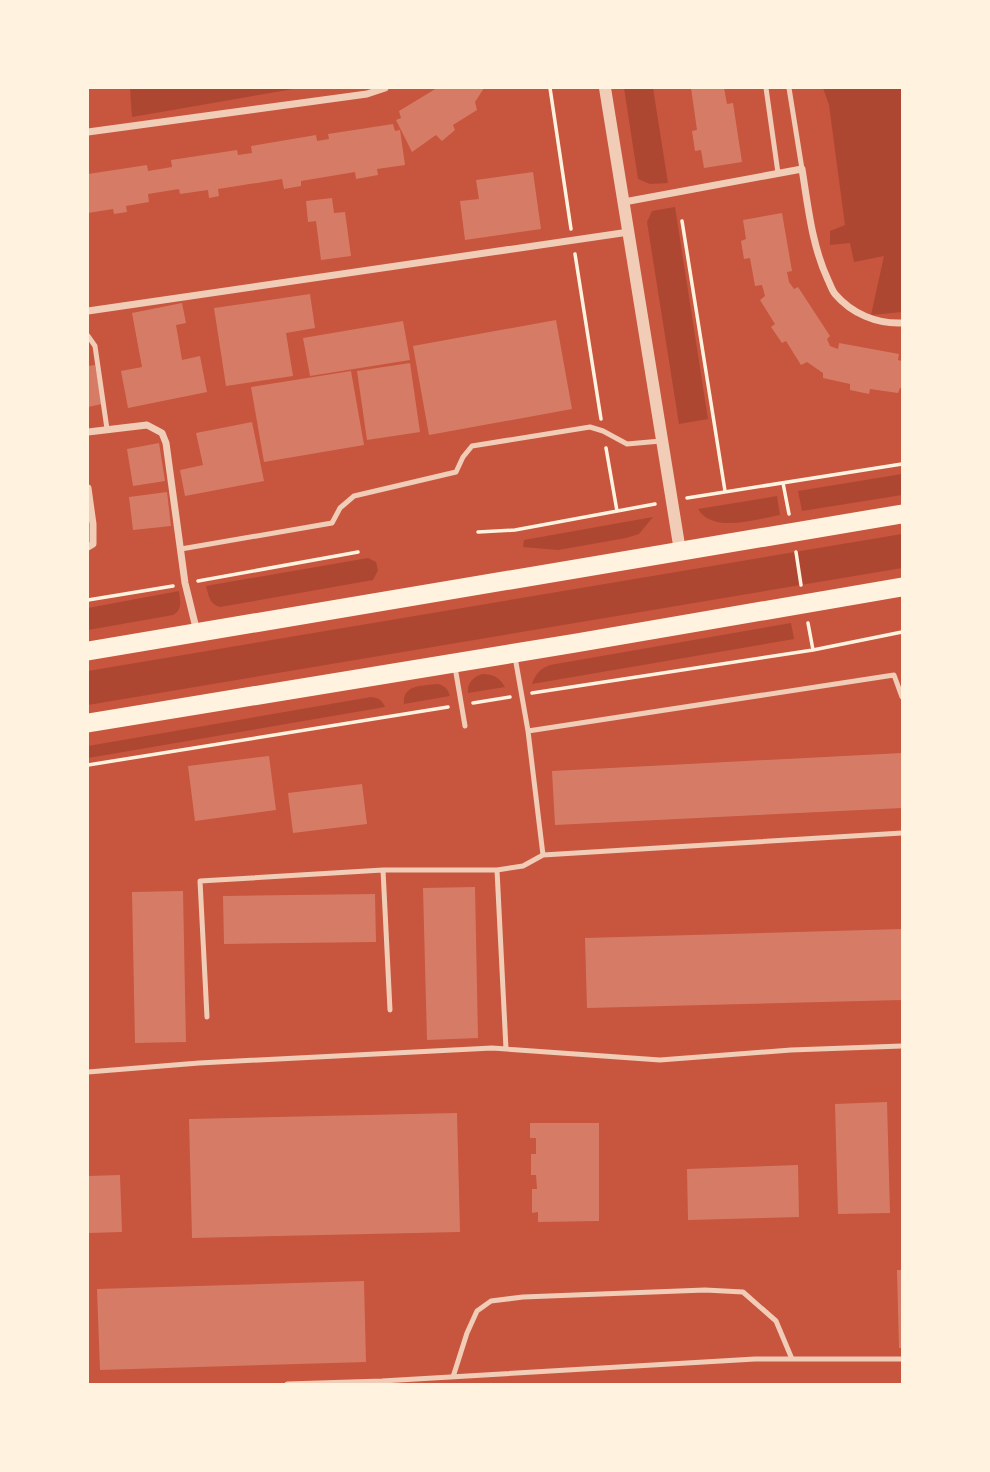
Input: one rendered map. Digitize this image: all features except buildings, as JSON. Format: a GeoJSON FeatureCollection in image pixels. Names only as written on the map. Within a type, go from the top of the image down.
{"type":"FeatureCollection","features":[{"type":"Feature","properties":{"kind":"highway"},"geometry":{"type":"LineString","coordinates":[[88,651],[902,514]]}},
{"type":"Feature","properties":{"kind":"highway"},"geometry":{"type":"LineString","coordinates":[[88,723],[902,587]]}},
{"type":"Feature","properties":{"kind":"street"},"geometry":{"type":"LineString","coordinates":[[88,132],[367,94],[385,88]]}},
{"type":"Feature","properties":{"kind":"street"},"geometry":{"type":"LineString","coordinates":[[605,88],[680,551]]}},
{"type":"Feature","properties":{"kind":"street"},"geometry":{"type":"LineString","coordinates":[[624,202],[802,169],[809,218],[822,268],[834,293],[859,314],[890,324],[902,323]]}},
{"type":"Feature","properties":{"kind":"street"},"geometry":{"type":"LineString","coordinates":[[88,311],[628,232]]}},
{"type":"Feature","properties":{"kind":"street"},"geometry":{"type":"LineString","coordinates":[[88,432],[147,425],[162,433],[166,443],[185,583],[197,632]]}},
{"type":"Feature","properties":{"kind":"street"},"geometry":{"type":"LineString","coordinates":[[88,488],[93,524],[93,544],[88,547]]}},
{"type":"Feature","properties":{"kind":"lane"},"geometry":{"type":"LineString","coordinates":[[766,88],[778,173]]}},
{"type":"Feature","properties":{"kind":"lane"},"geometry":{"type":"LineString","coordinates":[[789,88],[802,169]]}},
{"type":"Feature","properties":{"kind":"lane"},"geometry":{"type":"LineString","coordinates":[[88,335],[95,346],[107,429]]}},
{"type":"Feature","properties":{"kind":"lane"},"geometry":{"type":"LineString","coordinates":[[181,549],[332,523],[340,508],[354,496],[456,472],[472,446],[590,427],[627,444],[662,441]]}},
{"type":"Feature","properties":{"kind":"lane"},"geometry":{"type":"LineString","coordinates":[[514,653],[528,731],[543,855]]}},
{"type":"Feature","properties":{"kind":"lane"},"geometry":{"type":"LineString","coordinates":[[455,662],[465,726]]}},
{"type":"Feature","properties":{"kind":"lane"},"geometry":{"type":"LineString","coordinates":[[528,731],[894,675],[902,697]]}},
{"type":"Feature","properties":{"kind":"lane"},"geometry":{"type":"LineString","coordinates":[[207,1017],[200,881],[383,870],[497,870],[523,866],[543,855],[902,833]]}},
{"type":"Feature","properties":{"kind":"lane"},"geometry":{"type":"LineString","coordinates":[[383,870],[390,1010]]}},
{"type":"Feature","properties":{"kind":"lane"},"geometry":{"type":"LineString","coordinates":[[497,870],[506,1049]]}},
{"type":"Feature","properties":{"kind":"lane"},"geometry":{"type":"LineString","coordinates":[[88,1072],[199,1063],[492,1048],[660,1060],[790,1050],[902,1046]]}},
{"type":"Feature","properties":{"kind":"lane"},"geometry":{"type":"LineString","coordinates":[[453,1377],[467,1332],[477,1311],[491,1301],[523,1297],[705,1290],[743,1292],[776,1321],[792,1359]]}},
{"type":"Feature","properties":{"kind":"lane"},"geometry":{"type":"LineString","coordinates":[[286,1384],[742,1360],[902,1359]]}},
{"type":"Feature","properties":{"kind":"path"},"geometry":{"type":"LineString","coordinates":[[550,88],[617,511]]}},
{"type":"Feature","properties":{"kind":"path"},"geometry":{"type":"LineString","coordinates":[[682,221],[725,491]]}},
{"type":"Feature","properties":{"kind":"path"},"geometry":{"type":"LineString","coordinates":[[478,533],[515,530],[725,491],[902,464]]}},
{"type":"Feature","properties":{"kind":"path"},"geometry":{"type":"LineString","coordinates":[[783,483],[789,514]]}},
{"type":"Feature","properties":{"kind":"path"},"geometry":{"type":"LineString","coordinates":[[88,600],[358,552]]}},
{"type":"Feature","properties":{"kind":"path"},"geometry":{"type":"LineString","coordinates":[[796,552],[801,585]]}},
{"type":"Feature","properties":{"kind":"path"},"geometry":{"type":"LineString","coordinates":[[807,618],[813,650]]}},
{"type":"Feature","properties":{"kind":"path"},"geometry":{"type":"LineString","coordinates":[[88,765],[813,650],[902,632]]}},
{"type":"Feature","properties":{"kind":"shaded area"},"geometry":{"type":"Polygon","coordinates":[[[130,88],[299,88],[132,117],[130,88]]]}},
{"type":"Feature","properties":{"kind":"shaded area"},"geometry":{"type":"Polygon","coordinates":[[[624,88],[653,88],[668,183],[650,184],[638,179],[624,88]]]}},
{"type":"Feature","properties":{"kind":"shaded area"},"geometry":{"type":"Polygon","coordinates":[[[823,88],[902,88],[902,312],[871,315],[884,256],[854,262],[850,243],[830,245],[830,231],[845,225],[829,105],[823,88]]]}},
{"type":"Feature","properties":{"kind":"shaded area"},"geometry":{"type":"Polygon","coordinates":[[[675,207],[708,419],[679,424],[647,222],[652,211],[675,207]]]}},
{"type":"Feature","properties":{"kind":"shaded area"},"geometry":{"type":"Polygon","coordinates":[[[902,474],[902,495],[802,511],[798,491],[902,474]]]}},
{"type":"Feature","properties":{"kind":"shaded area"},"geometry":{"type":"Polygon","coordinates":[[[777,496],[780,515],[736,523],[714,521],[705,517],[698,509],[777,496]]]}},
{"type":"Feature","properties":{"kind":"shaded area"},"geometry":{"type":"Polygon","coordinates":[[[653,517],[639,534],[626,538],[558,550],[523,547],[524,540],[653,517]]]}},
{"type":"Feature","properties":{"kind":"shaded area"},"geometry":{"type":"Polygon","coordinates":[[[902,534],[902,568],[88,705],[88,671],[902,534]]]}},
{"type":"Feature","properties":{"kind":"shaded area"},"geometry":{"type":"Polygon","coordinates":[[[368,558],[376,562],[378,570],[373,580],[220,607],[212,602],[206,586],[368,558]]]}},
{"type":"Feature","properties":{"kind":"shaded area"},"geometry":{"type":"Polygon","coordinates":[[[179,591],[180,608],[173,615],[88,630],[88,608],[179,591]]]}},
{"type":"Feature","properties":{"kind":"shaded area"},"geometry":{"type":"Polygon","coordinates":[[[791,623],[794,639],[532,684],[539,672],[550,665],[791,623]]]}},
{"type":"Feature","properties":{"kind":"shaded area"},"geometry":{"type":"Polygon","coordinates":[[[482,674],[495,677],[505,687],[468,693],[471,681],[482,674]]]}},
{"type":"Feature","properties":{"kind":"shaded area"},"geometry":{"type":"Polygon","coordinates":[[[438,684],[446,688],[450,696],[404,704],[404,697],[410,689],[438,684]]]}},
{"type":"Feature","properties":{"kind":"shaded area"},"geometry":{"type":"Polygon","coordinates":[[[371,697],[380,700],[385,707],[88,758],[88,746],[371,697]]]}}]}
